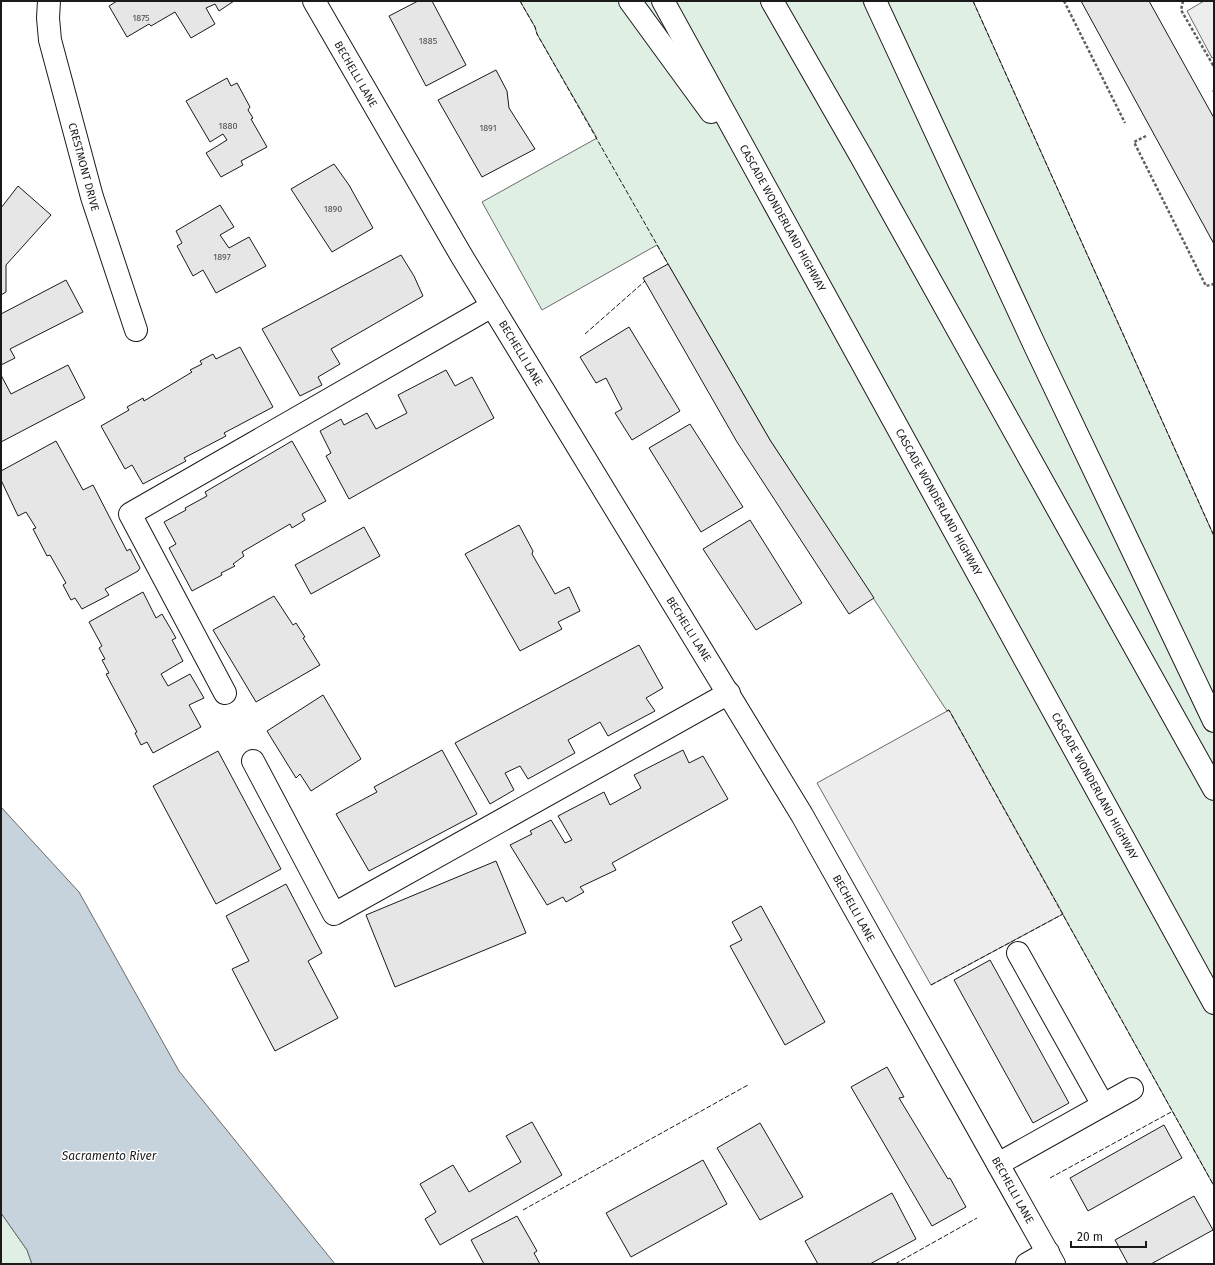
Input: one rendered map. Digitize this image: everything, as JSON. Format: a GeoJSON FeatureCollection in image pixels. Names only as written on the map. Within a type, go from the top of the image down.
{"type":"FeatureCollection","features":[{"type":"Feature","properties":{"kind":"main road","name":"CRESTMONT DRIVE"},"geometry":{"type":"LineString","coordinates":[[50,1],[48,18],[50,40],[92,197],[136,330]]}},
{"type":"Feature","properties":{"kind":"main road","name":"BECHELLI LANE"},"geometry":{"type":"LineString","coordinates":[[314,1],[492,306],[802,814],[1051,1258]]}},
{"type":"Feature","properties":{"kind":"main road"},"geometry":{"type":"LineString","coordinates":[[630,1],[765,186]]}},
{"type":"Feature","properties":{"kind":"main road","name":"CASCADE WONDERLAND HIGHWAY"},"geometry":{"type":"LineString","coordinates":[[663,1],[1214,1002]]}},
{"type":"Feature","properties":{"kind":"main road"},"geometry":{"type":"LineString","coordinates":[[772,1],[862,158],[1214,789]]}},
{"type":"Feature","properties":{"kind":"main road"},"geometry":{"type":"LineString","coordinates":[[875,1],[1035,346],[1214,721]]}},
{"type":"Feature","properties":{"kind":"main road"},"geometry":{"type":"LineString","coordinates":[[225,694],[130,514],[492,306]]}},
{"type":"Feature","properties":{"kind":"main road"},"geometry":{"type":"LineString","coordinates":[[253,761],[334,914],[729,693]]}},
{"type":"Feature","properties":{"kind":"main road"},"geometry":{"type":"LineString","coordinates":[[1018,953],[1103,1105]]}},
{"type":"Feature","properties":{"kind":"main road"},"geometry":{"type":"LineString","coordinates":[[998,1164],[1132,1088]]}},
{"type":"Feature","properties":{"kind":"main road"},"geometry":{"type":"LineString","coordinates":[[1027,1264],[1051,1258]]}},
{"type":"Feature","properties":{"kind":"path"},"geometry":{"type":"LineString","coordinates":[[1064,1],[1125,123]]}},
{"type":"Feature","properties":{"kind":"path"},"geometry":{"type":"LineString","coordinates":[[1183,1],[1181,10],[1213,65],[1214,64]]}},
{"type":"Feature","properties":{"kind":"path"},"geometry":{"type":"LineString","coordinates":[[1146,136],[1134,142],[1206,286],[1214,284]]}},
{"type":"Feature","properties":{"kind":"green space"},"geometry":{"type":"Polygon","coordinates":[[[520,1],[973,1],[1214,536],[1214,1186],[949,710],[947,711],[770,440],[657,245],[542,310],[482,202],[597,138],[537,34],[535,27],[520,1]]]}},
{"type":"Feature","properties":{"kind":"green space"},"geometry":{"type":"Polygon","coordinates":[[[1,1213],[27,1250],[32,1264],[1,1264],[1,1213]]]}},
{"type":"Feature","properties":{"kind":"shaded area"},"geometry":{"type":"Polygon","coordinates":[[[1204,1],[1214,1],[1214,57],[1212,58],[1187,11],[1204,1]]]}},
{"type":"Feature","properties":{"kind":"shaded area"},"geometry":{"type":"Polygon","coordinates":[[[949,710],[1063,914],[931,985],[817,783],[949,710]]]}},
{"type":"Feature","properties":{"kind":"water","name":"Sacramento River"},"geometry":{"type":"Polygon","coordinates":[[[1,807],[79,892],[179,1071],[335,1264],[32,1264],[27,1250],[1,1213],[1,807]]]}},
{"type":"Feature","properties":{"kind":"building"},"geometry":{"type":"Polygon","coordinates":[[[117,1],[234,1],[219,11],[215,4],[206,8],[215,24],[191,38],[175,12],[151,26],[149,24],[127,37],[109,6],[117,1]]]}},
{"type":"Feature","properties":{"kind":"building"},"geometry":{"type":"Polygon","coordinates":[[[418,1],[432,1],[466,65],[426,86],[389,16],[418,1]]]}},
{"type":"Feature","properties":{"kind":"building"},"geometry":{"type":"Polygon","coordinates":[[[1081,1],[1149,1],[1214,118],[1214,244],[1081,1]]]}},
{"type":"Feature","properties":{"kind":"building"},"geometry":{"type":"Polygon","coordinates":[[[496,70],[507,91],[509,108],[535,149],[482,177],[438,100],[496,70]]]}},
{"type":"Feature","properties":{"kind":"building"},"geometry":{"type":"Polygon","coordinates":[[[227,78],[231,86],[237,83],[250,107],[248,110],[253,118],[251,119],[267,147],[241,161],[243,165],[221,177],[206,153],[227,140],[223,134],[210,142],[186,101],[227,78]]]}},
{"type":"Feature","properties":{"kind":"building"},"geometry":{"type":"Polygon","coordinates":[[[334,164],[349,185],[373,228],[332,252],[291,189],[334,164]]]}},
{"type":"Feature","properties":{"kind":"building"},"geometry":{"type":"Polygon","coordinates":[[[18,186],[51,215],[6,265],[6,292],[1,295],[1,208],[18,186]]]}},
{"type":"Feature","properties":{"kind":"building"},"geometry":{"type":"Polygon","coordinates":[[[220,205],[234,227],[220,235],[229,248],[249,237],[266,266],[216,293],[203,270],[193,276],[177,246],[182,243],[176,231],[220,205]]]}},
{"type":"Feature","properties":{"kind":"building"},"geometry":{"type":"Polygon","coordinates":[[[401,255],[414,276],[423,296],[331,349],[340,364],[318,377],[322,385],[300,396],[262,329],[401,255]]]}},
{"type":"Feature","properties":{"kind":"building"},"geometry":{"type":"Polygon","coordinates":[[[668,264],[770,440],[874,598],[849,614],[737,442],[643,278],[668,264]]]}},
{"type":"Feature","properties":{"kind":"building"},"geometry":{"type":"Polygon","coordinates":[[[66,280],[83,312],[10,349],[15,358],[1,365],[1,314],[66,280]]]}},
{"type":"Feature","properties":{"kind":"building"},"geometry":{"type":"Polygon","coordinates":[[[629,327],[680,411],[632,440],[615,413],[622,409],[606,378],[596,383],[580,357],[629,327]]]}},
{"type":"Feature","properties":{"kind":"building"},"geometry":{"type":"Polygon","coordinates":[[[240,347],[273,407],[224,433],[226,436],[184,458],[186,461],[143,484],[132,465],[125,469],[101,426],[129,410],[127,407],[143,398],[144,401],[192,372],[190,370],[202,364],[200,361],[213,354],[216,359],[240,347]]]}},
{"type":"Feature","properties":{"kind":"building"},"geometry":{"type":"Polygon","coordinates":[[[68,365],[85,398],[1,442],[1,375],[11,394],[68,365]]]}},
{"type":"Feature","properties":{"kind":"building"},"geometry":{"type":"Polygon","coordinates":[[[446,370],[455,386],[472,377],[494,418],[349,499],[326,456],[331,453],[320,431],[341,419],[344,425],[367,413],[376,429],[407,413],[398,395],[446,370]]]}},
{"type":"Feature","properties":{"kind":"building"},"geometry":{"type":"Polygon","coordinates":[[[690,424],[743,507],[701,532],[649,448],[690,424]]]}},
{"type":"Feature","properties":{"kind":"building"},"geometry":{"type":"Polygon","coordinates":[[[56,441],[83,490],[93,485],[127,551],[130,549],[140,568],[138,571],[105,589],[109,595],[82,609],[75,598],[71,600],[63,585],[66,583],[50,555],[47,556],[33,529],[36,528],[26,512],[18,516],[1,480],[1,471],[56,441]]]}},
{"type":"Feature","properties":{"kind":"building"},"geometry":{"type":"Polygon","coordinates":[[[292,441],[326,501],[302,514],[305,520],[292,528],[290,524],[242,552],[244,556],[233,564],[235,566],[221,573],[222,575],[192,591],[169,548],[176,544],[164,522],[207,496],[205,492],[292,441]]]}},
{"type":"Feature","properties":{"kind":"building"},"geometry":{"type":"Polygon","coordinates":[[[750,520],[802,603],[756,630],[703,549],[750,520]]]}},
{"type":"Feature","properties":{"kind":"building"},"geometry":{"type":"Polygon","coordinates":[[[519,525],[533,551],[532,554],[555,594],[569,587],[580,611],[558,622],[562,629],[520,651],[465,554],[519,525]]]}},
{"type":"Feature","properties":{"kind":"building"},"geometry":{"type":"Polygon","coordinates":[[[364,527],[380,556],[311,594],[295,565],[364,527]]]}},
{"type":"Feature","properties":{"kind":"building"},"geometry":{"type":"Polygon","coordinates":[[[143,592],[156,618],[162,614],[176,638],[172,640],[183,661],[161,674],[168,686],[190,674],[204,698],[189,705],[201,727],[153,753],[147,742],[141,745],[135,733],[137,732],[106,674],[109,673],[102,660],[105,659],[99,648],[102,646],[89,622],[143,592]]]}},
{"type":"Feature","properties":{"kind":"building"},"geometry":{"type":"Polygon","coordinates":[[[274,596],[293,625],[296,623],[305,637],[303,638],[320,665],[256,702],[213,630],[274,596]]]}},
{"type":"Feature","properties":{"kind":"building"},"geometry":{"type":"Polygon","coordinates":[[[639,645],[663,688],[646,698],[655,711],[608,736],[600,722],[568,740],[575,753],[528,779],[520,766],[505,773],[514,790],[490,804],[455,743],[639,645]]]}},
{"type":"Feature","properties":{"kind":"building"},"geometry":{"type":"Polygon","coordinates":[[[323,695],[361,759],[311,791],[300,774],[296,778],[267,731],[323,695]]]}},
{"type":"Feature","properties":{"kind":"building"},"geometry":{"type":"Polygon","coordinates":[[[442,750],[477,814],[369,871],[336,814],[377,792],[374,787],[442,750]]]}},
{"type":"Feature","properties":{"kind":"building"},"geometry":{"type":"Polygon","coordinates":[[[683,750],[689,763],[703,756],[728,799],[612,863],[616,870],[580,887],[584,892],[566,902],[563,897],[547,905],[510,845],[532,834],[530,831],[551,820],[565,843],[572,840],[558,816],[604,792],[610,805],[641,788],[634,775],[683,750]]]}},
{"type":"Feature","properties":{"kind":"building"},"geometry":{"type":"Polygon","coordinates":[[[218,751],[281,869],[216,904],[153,786],[218,751]]]}},
{"type":"Feature","properties":{"kind":"building"},"geometry":{"type":"Polygon","coordinates":[[[496,861],[526,933],[395,987],[366,915],[496,861]]]}},
{"type":"Feature","properties":{"kind":"building"},"geometry":{"type":"Polygon","coordinates":[[[286,884],[322,953],[308,961],[338,1018],[275,1051],[232,969],[249,961],[226,916],[286,884]]]}},
{"type":"Feature","properties":{"kind":"building"},"geometry":{"type":"Polygon","coordinates":[[[761,906],[825,1022],[785,1045],[730,946],[742,940],[732,922],[761,906]]]}},
{"type":"Feature","properties":{"kind":"building"},"geometry":{"type":"Polygon","coordinates":[[[990,960],[1069,1103],[1033,1123],[954,980],[990,960]]]}},
{"type":"Feature","properties":{"kind":"building"},"geometry":{"type":"Polygon","coordinates":[[[887,1067],[904,1097],[899,1098],[948,1179],[950,1178],[966,1207],[932,1226],[851,1087],[887,1067]]]}},
{"type":"Feature","properties":{"kind":"building"},"geometry":{"type":"Polygon","coordinates":[[[532,1122],[562,1175],[440,1245],[425,1219],[436,1212],[420,1184],[453,1165],[469,1192],[521,1162],[506,1136],[532,1122]]]}},
{"type":"Feature","properties":{"kind":"building"},"geometry":{"type":"Polygon","coordinates":[[[760,1123],[803,1197],[760,1220],[717,1148],[760,1123]]]}},
{"type":"Feature","properties":{"kind":"building"},"geometry":{"type":"Polygon","coordinates":[[[1164,1125],[1182,1158],[1088,1211],[1070,1178],[1164,1125]]]}},
{"type":"Feature","properties":{"kind":"building"},"geometry":{"type":"Polygon","coordinates":[[[703,1160],[727,1204],[631,1257],[606,1213],[703,1160]]]}},
{"type":"Feature","properties":{"kind":"building"},"geometry":{"type":"Polygon","coordinates":[[[892,1193],[916,1239],[870,1264],[818,1264],[805,1241],[892,1193]]]}},
{"type":"Feature","properties":{"kind":"building"},"geometry":{"type":"Polygon","coordinates":[[[1194,1196],[1213,1230],[1151,1264],[1128,1264],[1115,1240],[1194,1196]]]}},
{"type":"Feature","properties":{"kind":"building"},"geometry":{"type":"Polygon","coordinates":[[[517,1216],[537,1251],[534,1253],[540,1264],[484,1264],[471,1240],[517,1216]]]}},
{"type":"Feature","properties":{"kind":"fence"},"geometry":{"type":"LineString","coordinates":[[520,1],[535,27],[537,34],[668,264]]}},
{"type":"Feature","properties":{"kind":"fence"},"geometry":{"type":"LineString","coordinates":[[973,1],[1214,536]]}},
{"type":"Feature","properties":{"kind":"fence"},"geometry":{"type":"LineString","coordinates":[[585,334],[645,281]]}},
{"type":"Feature","properties":{"kind":"fence"},"geometry":{"type":"LineString","coordinates":[[947,711],[949,710],[1214,1186]]}},
{"type":"Feature","properties":{"kind":"fence"},"geometry":{"type":"LineString","coordinates":[[931,985],[1063,914]]}},
{"type":"Feature","properties":{"kind":"fence"},"geometry":{"type":"LineString","coordinates":[[523,1210],[748,1085]]}},
{"type":"Feature","properties":{"kind":"fence"},"geometry":{"type":"LineString","coordinates":[[1050,1178],[1173,1111]]}},
{"type":"Feature","properties":{"kind":"fence"},"geometry":{"type":"LineString","coordinates":[[895,1264],[977,1218]]}}]}
